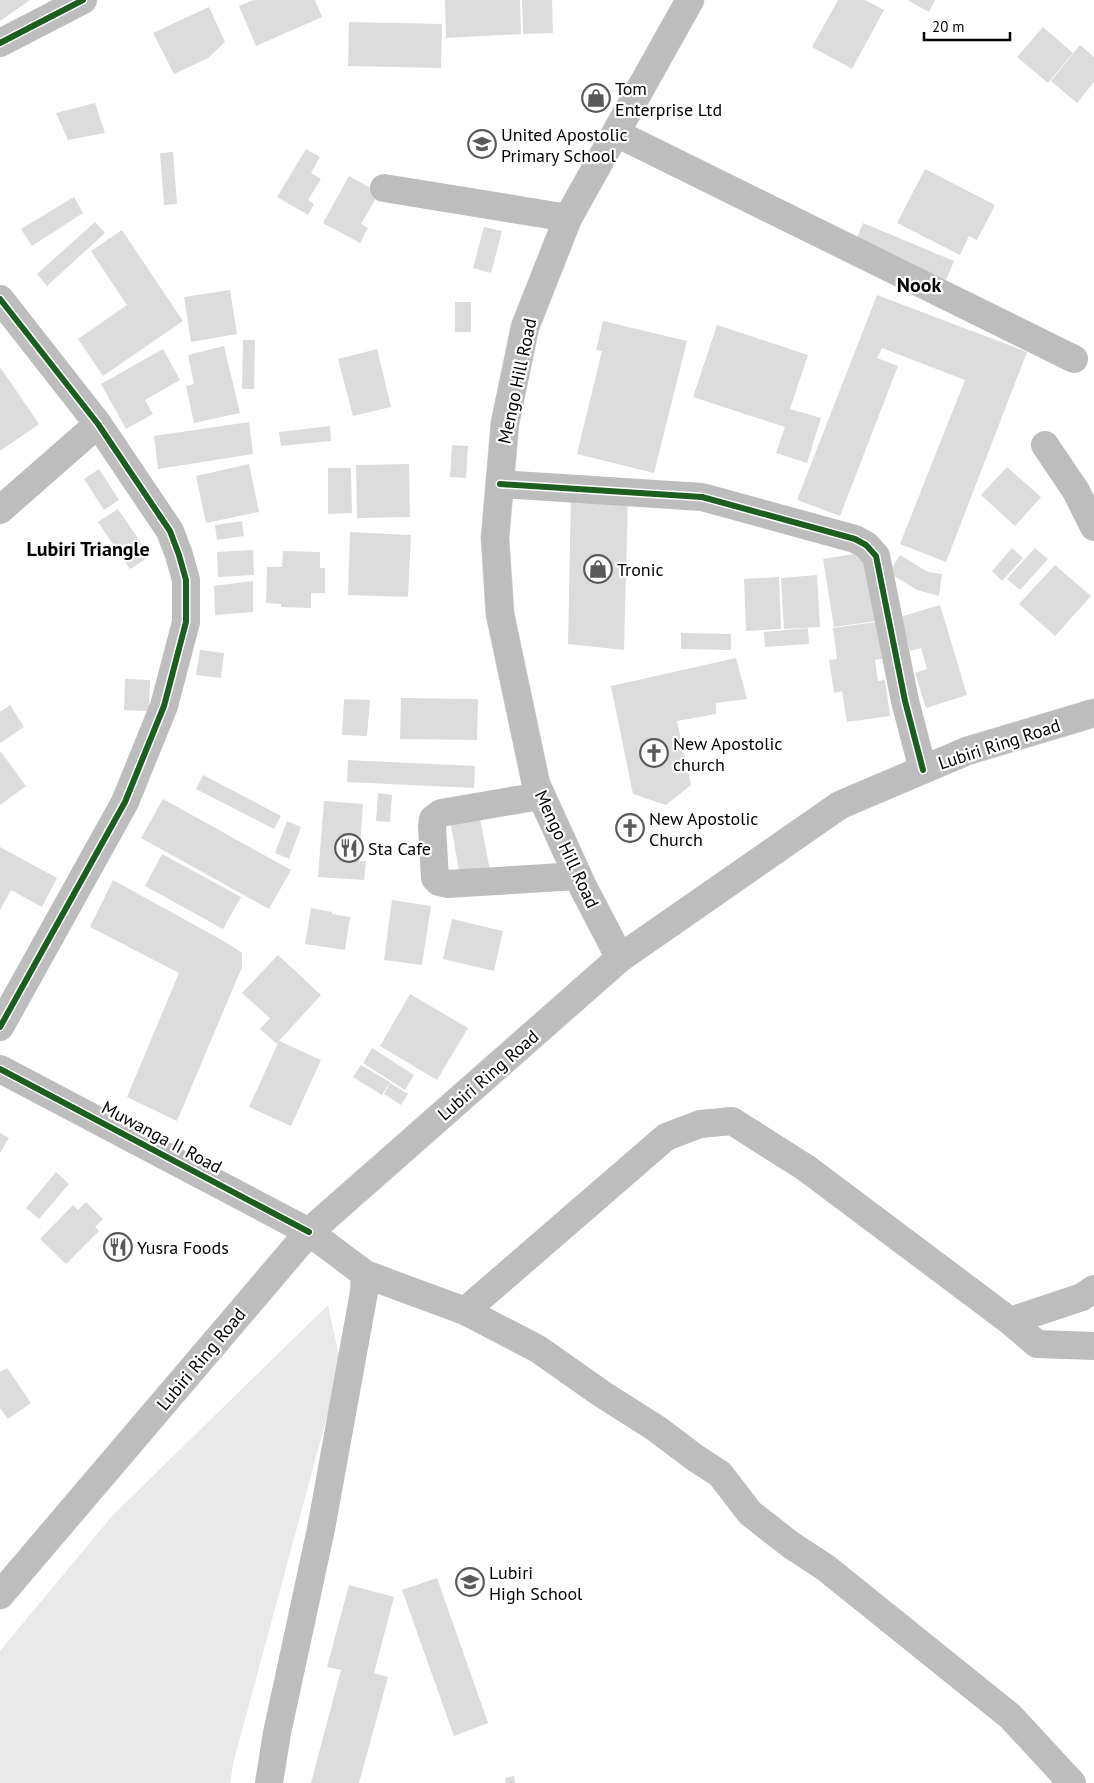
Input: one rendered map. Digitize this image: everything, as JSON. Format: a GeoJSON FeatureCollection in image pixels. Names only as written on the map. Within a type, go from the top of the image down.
{"type":"FeatureCollection","features":[{"type":"Feature","properties":{"kind":"main road"},"geometry":{"type":"LineString","coordinates":[[0,43],[83,0]]}},
{"type":"Feature","properties":{"kind":"main road","name":"Mengo Hill Road"},"geometry":{"type":"LineString","coordinates":[[620,958],[540,796],[534,776],[500,614],[495,538],[504,423],[525,327],[568,218],[690,0]]}},
{"type":"Feature","properties":{"kind":"main road"},"geometry":{"type":"LineString","coordinates":[[616,133],[1074,359]]}},
{"type":"Feature","properties":{"kind":"main road"},"geometry":{"type":"LineString","coordinates":[[384,188],[568,218]]}},
{"type":"Feature","properties":{"kind":"main road"},"geometry":{"type":"LineString","coordinates":[[0,299],[98,424],[170,531],[180,555],[186,580],[186,622],[164,706],[125,802],[0,1026]]}},
{"type":"Feature","properties":{"kind":"main road"},"geometry":{"type":"LineString","coordinates":[[0,510],[98,424]]}},
{"type":"Feature","properties":{"kind":"main road"},"geometry":{"type":"LineString","coordinates":[[1045,445],[1076,491],[1094,527]]}},
{"type":"Feature","properties":{"kind":"main road"},"geometry":{"type":"LineString","coordinates":[[500,484],[702,497],[855,539],[866,545],[876,556],[904,701],[923,770]]}},
{"type":"Feature","properties":{"kind":"main road","name":"Lubiri Ring Road"},"geometry":{"type":"LineString","coordinates":[[0,1595],[309,1232],[620,958],[840,805],[966,751],[1094,713]]}},
{"type":"Feature","properties":{"kind":"main road"},"geometry":{"type":"LineString","coordinates":[[540,796],[441,813],[433,819],[435,878],[439,882],[447,884],[578,876]]}},
{"type":"Feature","properties":{"kind":"main road","name":"Muwanga II Road"},"geometry":{"type":"LineString","coordinates":[[0,1068],[309,1232],[365,1274],[465,1311],[538,1349],[720,1474],[750,1513],[791,1545],[826,1568],[1010,1716],[1072,1783]]}},
{"type":"Feature","properties":{"kind":"main road"},"geometry":{"type":"LineString","coordinates":[[465,1311],[666,1137],[700,1124],[732,1122],[806,1168],[1010,1321],[1037,1344],[1094,1346]]}},
{"type":"Feature","properties":{"kind":"main road"},"geometry":{"type":"LineString","coordinates":[[269,1783],[277,1733],[321,1529],[364,1292],[365,1274]]}},
{"type":"Feature","properties":{"kind":"main road"},"geometry":{"type":"LineString","coordinates":[[1010,1321],[1082,1297],[1094,1289]]}},
{"type":"Feature","properties":{"kind":"shaded area"},"geometry":{"type":"Polygon","coordinates":[[[328,1305],[341,1365],[234,1760],[230,1783],[0,1783],[0,1651],[113,1515],[328,1305]]]}},
{"type":"Feature","properties":{"kind":"building"},"geometry":{"type":"Polygon","coordinates":[[[0,0],[30,0],[0,21],[0,0]]]}},
{"type":"Feature","properties":{"kind":"building"},"geometry":{"type":"Polygon","coordinates":[[[254,0],[315,0],[322,17],[256,46],[239,6],[254,0]]]}},
{"type":"Feature","properties":{"kind":"building"},"geometry":{"type":"Polygon","coordinates":[[[445,0],[520,0],[521,34],[446,38],[445,0]]]}},
{"type":"Feature","properties":{"kind":"building"},"geometry":{"type":"Polygon","coordinates":[[[522,0],[552,0],[553,33],[523,34],[522,0]]]}},
{"type":"Feature","properties":{"kind":"building"},"geometry":{"type":"Polygon","coordinates":[[[838,0],[865,0],[884,10],[852,69],[812,47],[838,0]]]}},
{"type":"Feature","properties":{"kind":"building"},"geometry":{"type":"Polygon","coordinates":[[[907,0],[935,0],[929,12],[907,0]]]}},
{"type":"Feature","properties":{"kind":"building"},"geometry":{"type":"Polygon","coordinates":[[[209,7],[225,42],[208,58],[174,74],[153,33],[209,7]]]}},
{"type":"Feature","properties":{"kind":"building"},"geometry":{"type":"Polygon","coordinates":[[[349,22],[442,24],[441,68],[348,66],[349,22]]]}},
{"type":"Feature","properties":{"kind":"building"},"geometry":{"type":"Polygon","coordinates":[[[1043,27],[1073,53],[1048,83],[1017,57],[1043,27]]]}},
{"type":"Feature","properties":{"kind":"building"},"geometry":{"type":"Polygon","coordinates":[[[1080,45],[1094,57],[1094,82],[1077,103],[1051,81],[1080,45]]]}},
{"type":"Feature","properties":{"kind":"building"},"geometry":{"type":"Polygon","coordinates":[[[95,103],[105,133],[68,140],[56,113],[95,103]]]}},
{"type":"Feature","properties":{"kind":"building"},"geometry":{"type":"Polygon","coordinates":[[[306,149],[320,157],[311,173],[321,179],[308,200],[314,204],[308,215],[277,197],[306,149]]]}},
{"type":"Feature","properties":{"kind":"building"},"geometry":{"type":"Polygon","coordinates":[[[173,152],[177,204],[164,205],[160,153],[173,152]]]}},
{"type":"Feature","properties":{"kind":"building"},"geometry":{"type":"Polygon","coordinates":[[[925,169],[995,205],[977,240],[969,236],[960,255],[897,223],[925,169]]]}},
{"type":"Feature","properties":{"kind":"building"},"geometry":{"type":"Polygon","coordinates":[[[349,176],[379,193],[361,224],[368,228],[360,243],[323,223],[349,176]]]}},
{"type":"Feature","properties":{"kind":"building"},"geometry":{"type":"Polygon","coordinates":[[[74,197],[83,213],[32,246],[21,229],[74,197]]]}},
{"type":"Feature","properties":{"kind":"building"},"geometry":{"type":"Polygon","coordinates":[[[95,222],[105,233],[47,286],[37,274],[95,222]]]}},
{"type":"Feature","properties":{"kind":"building"},"geometry":{"type":"Polygon","coordinates":[[[863,223],[954,261],[946,280],[855,242],[863,223]]]}},
{"type":"Feature","properties":{"kind":"building"},"geometry":{"type":"Polygon","coordinates":[[[484,227],[502,231],[491,273],[473,268],[484,227]]]}},
{"type":"Feature","properties":{"kind":"building"},"geometry":{"type":"Polygon","coordinates":[[[122,230],[183,321],[103,376],[78,339],[127,305],[91,251],[122,230]]]}},
{"type":"Feature","properties":{"kind":"building"},"geometry":{"type":"Polygon","coordinates":[[[230,290],[237,334],[191,342],[184,297],[230,290]]]}},
{"type":"Feature","properties":{"kind":"building"},"geometry":{"type":"Polygon","coordinates":[[[877,295],[1027,352],[946,562],[900,544],[965,380],[882,348],[877,358],[898,366],[840,516],[797,500],[877,295]]]}},
{"type":"Feature","properties":{"kind":"building"},"geometry":{"type":"Polygon","coordinates":[[[455,302],[471,302],[471,332],[455,332],[455,302]]]}},
{"type":"Feature","properties":{"kind":"building"},"geometry":{"type":"Polygon","coordinates":[[[603,321],[687,341],[654,473],[577,454],[602,351],[596,350],[603,321]]]}},
{"type":"Feature","properties":{"kind":"building"},"geometry":{"type":"Polygon","coordinates":[[[717,325],[808,355],[790,409],[821,418],[807,463],[776,453],[785,427],[693,397],[717,325]]]}},
{"type":"Feature","properties":{"kind":"building"},"geometry":{"type":"Polygon","coordinates":[[[243,340],[255,340],[254,389],[242,389],[243,340]]]}},
{"type":"Feature","properties":{"kind":"building"},"geometry":{"type":"Polygon","coordinates":[[[224,346],[240,413],[194,423],[186,386],[194,384],[188,355],[224,346]]]}},
{"type":"Feature","properties":{"kind":"building"},"geometry":{"type":"Polygon","coordinates":[[[163,349],[180,380],[145,400],[153,414],[126,429],[101,384],[163,349]]]}},
{"type":"Feature","properties":{"kind":"building"},"geometry":{"type":"Polygon","coordinates":[[[377,349],[391,407],[353,416],[338,359],[377,349]]]}},
{"type":"Feature","properties":{"kind":"building"},"geometry":{"type":"Polygon","coordinates":[[[0,367],[39,424],[0,451],[0,367]]]}},
{"type":"Feature","properties":{"kind":"building"},"geometry":{"type":"Polygon","coordinates":[[[249,422],[253,454],[158,469],[154,436],[249,422]]]}},
{"type":"Feature","properties":{"kind":"building"},"geometry":{"type":"Polygon","coordinates":[[[330,426],[331,441],[281,446],[279,432],[330,426]]]}},
{"type":"Feature","properties":{"kind":"building"},"geometry":{"type":"Polygon","coordinates":[[[452,445],[468,446],[466,478],[450,477],[452,445]]]}},
{"type":"Feature","properties":{"kind":"building"},"geometry":{"type":"Polygon","coordinates":[[[249,464],[259,512],[206,523],[196,476],[249,464]]]}},
{"type":"Feature","properties":{"kind":"building"},"geometry":{"type":"Polygon","coordinates":[[[409,464],[410,517],[357,518],[356,465],[409,464]]]}},
{"type":"Feature","properties":{"kind":"building"},"geometry":{"type":"Polygon","coordinates":[[[1007,467],[1041,497],[1015,526],[981,495],[1007,467]]]}},
{"type":"Feature","properties":{"kind":"building"},"geometry":{"type":"Polygon","coordinates":[[[328,468],[351,468],[352,513],[328,514],[328,468]]]}},
{"type":"Feature","properties":{"kind":"building"},"geometry":{"type":"Polygon","coordinates":[[[99,469],[119,500],[104,510],[84,479],[99,469]]]}},
{"type":"Feature","properties":{"kind":"building","name":"Tronic"},"geometry":{"type":"Polygon","coordinates":[[[628,494],[624,650],[568,644],[571,495],[628,494]]]}},
{"type":"Feature","properties":{"kind":"building"},"geometry":{"type":"Polygon","coordinates":[[[118,509],[150,556],[130,569],[98,522],[118,509]]]}},
{"type":"Feature","properties":{"kind":"building"},"geometry":{"type":"Polygon","coordinates":[[[242,521],[244,536],[217,540],[215,525],[242,521]]]}},
{"type":"Feature","properties":{"kind":"building"},"geometry":{"type":"Polygon","coordinates":[[[350,532],[411,535],[408,597],[348,595],[350,532]]]}},
{"type":"Feature","properties":{"kind":"building"},"geometry":{"type":"Polygon","coordinates":[[[1012,548],[1023,558],[1002,581],[992,571],[1012,548]]]}},
{"type":"Feature","properties":{"kind":"building"},"geometry":{"type":"Polygon","coordinates":[[[1035,548],[1048,559],[1020,590],[1007,579],[1035,548]]]}},
{"type":"Feature","properties":{"kind":"building"},"geometry":{"type":"Polygon","coordinates":[[[253,550],[254,575],[218,577],[217,552],[253,550]]]}},
{"type":"Feature","properties":{"kind":"building"},"geometry":{"type":"Polygon","coordinates":[[[283,551],[320,552],[320,568],[325,568],[325,593],[311,593],[311,608],[281,607],[281,604],[266,603],[267,567],[282,567],[283,551]]]}},
{"type":"Feature","properties":{"kind":"building"},"geometry":{"type":"Polygon","coordinates":[[[866,552],[876,621],[834,627],[823,559],[866,552]]]}},
{"type":"Feature","properties":{"kind":"building"},"geometry":{"type":"Polygon","coordinates":[[[900,555],[928,572],[942,574],[939,596],[917,590],[889,573],[900,555]]]}},
{"type":"Feature","properties":{"kind":"building"},"geometry":{"type":"Polygon","coordinates":[[[1055,565],[1091,596],[1055,636],[1019,604],[1055,565]]]}},
{"type":"Feature","properties":{"kind":"building"},"geometry":{"type":"Polygon","coordinates":[[[817,575],[820,627],[784,629],[781,578],[817,575]]]}},
{"type":"Feature","properties":{"kind":"building"},"geometry":{"type":"Polygon","coordinates":[[[779,577],[781,629],[746,631],[744,579],[779,577]]]}},
{"type":"Feature","properties":{"kind":"building"},"geometry":{"type":"Polygon","coordinates":[[[253,581],[253,612],[215,615],[214,586],[253,581]]]}},
{"type":"Feature","properties":{"kind":"building"},"geometry":{"type":"Polygon","coordinates":[[[940,605],[967,695],[926,708],[915,673],[927,669],[921,648],[910,651],[900,617],[940,605]]]}},
{"type":"Feature","properties":{"kind":"building"},"geometry":{"type":"Polygon","coordinates":[[[876,622],[882,659],[875,660],[878,681],[885,680],[890,716],[847,722],[842,691],[834,693],[829,660],[837,659],[833,628],[876,622]]]}},
{"type":"Feature","properties":{"kind":"building"},"geometry":{"type":"Polygon","coordinates":[[[808,628],[809,644],[765,647],[764,632],[808,628]]]}},
{"type":"Feature","properties":{"kind":"building"},"geometry":{"type":"Polygon","coordinates":[[[681,633],[731,634],[731,650],[681,649],[681,633]]]}},
{"type":"Feature","properties":{"kind":"building"},"geometry":{"type":"Polygon","coordinates":[[[200,650],[224,653],[221,678],[196,675],[200,650]]]}},
{"type":"Feature","properties":{"kind":"building","name":"New Apostolic church"},"geometry":{"type":"Polygon","coordinates":[[[736,658],[747,699],[716,703],[716,714],[677,721],[691,785],[666,805],[633,794],[611,686],[736,658]]]}},
{"type":"Feature","properties":{"kind":"building"},"geometry":{"type":"Polygon","coordinates":[[[125,679],[150,680],[149,711],[124,710],[125,679]]]}},
{"type":"Feature","properties":{"kind":"building"},"geometry":{"type":"Polygon","coordinates":[[[401,698],[478,699],[477,740],[400,739],[401,698]]]}},
{"type":"Feature","properties":{"kind":"building"},"geometry":{"type":"Polygon","coordinates":[[[344,699],[370,700],[367,736],[342,735],[344,699]]]}},
{"type":"Feature","properties":{"kind":"building"},"geometry":{"type":"Polygon","coordinates":[[[10,705],[24,727],[0,743],[0,712],[10,705]]]}},
{"type":"Feature","properties":{"kind":"building"},"geometry":{"type":"Polygon","coordinates":[[[0,752],[26,786],[0,805],[0,752]]]}},
{"type":"Feature","properties":{"kind":"building"},"geometry":{"type":"Polygon","coordinates":[[[348,760],[475,766],[474,788],[347,782],[348,760]]]}},
{"type":"Feature","properties":{"kind":"building"},"geometry":{"type":"Polygon","coordinates":[[[203,775],[281,816],[274,829],[196,789],[203,775]]]}},
{"type":"Feature","properties":{"kind":"building"},"geometry":{"type":"Polygon","coordinates":[[[378,793],[392,795],[390,822],[376,821],[378,793]]]}},
{"type":"Feature","properties":{"kind":"building"},"geometry":{"type":"Polygon","coordinates":[[[163,799],[291,870],[269,909],[141,838],[163,799]]]}},
{"type":"Feature","properties":{"kind":"building"},"geometry":{"type":"Polygon","coordinates":[[[324,801],[363,804],[359,861],[366,861],[364,880],[318,877],[324,801]]]}},
{"type":"Feature","properties":{"kind":"building"},"geometry":{"type":"Polygon","coordinates":[[[479,814],[491,875],[461,881],[450,820],[479,814]]]}},
{"type":"Feature","properties":{"kind":"building"},"geometry":{"type":"Polygon","coordinates":[[[287,821],[301,827],[289,859],[275,853],[287,821]]]}},
{"type":"Feature","properties":{"kind":"building"},"geometry":{"type":"Polygon","coordinates":[[[0,847],[57,878],[42,907],[11,890],[0,910],[0,847]]]}},
{"type":"Feature","properties":{"kind":"building"},"geometry":{"type":"Polygon","coordinates":[[[162,854],[241,897],[223,929],[145,886],[162,854]]]}},
{"type":"Feature","properties":{"kind":"building"},"geometry":{"type":"Polygon","coordinates":[[[113,880],[242,953],[242,967],[177,1121],[127,1097],[179,973],[90,927],[113,880]]]}},
{"type":"Feature","properties":{"kind":"building"},"geometry":{"type":"Polygon","coordinates":[[[392,900],[431,906],[422,965],[384,960],[392,900]]]}},
{"type":"Feature","properties":{"kind":"building"},"geometry":{"type":"Polygon","coordinates":[[[311,908],[350,917],[345,950],[305,944],[311,908]]]}},
{"type":"Feature","properties":{"kind":"building"},"geometry":{"type":"Polygon","coordinates":[[[452,919],[503,931],[494,971],[443,959],[452,919]]]}},
{"type":"Feature","properties":{"kind":"building"},"geometry":{"type":"Polygon","coordinates":[[[278,955],[321,995],[277,1044],[260,1029],[270,1018],[242,993],[278,955]]]}},
{"type":"Feature","properties":{"kind":"building"},"geometry":{"type":"Polygon","coordinates":[[[410,994],[468,1028],[437,1080],[380,1046],[410,994]]]}},
{"type":"Feature","properties":{"kind":"building"},"geometry":{"type":"Polygon","coordinates":[[[279,1041],[321,1060],[291,1126],[249,1107],[279,1041]]]}},
{"type":"Feature","properties":{"kind":"building"},"geometry":{"type":"Polygon","coordinates":[[[372,1048],[414,1075],[405,1090],[363,1063],[372,1048]]]}},
{"type":"Feature","properties":{"kind":"building"},"geometry":{"type":"Polygon","coordinates":[[[361,1065],[390,1082],[382,1095],[353,1077],[361,1065]]]}},
{"type":"Feature","properties":{"kind":"building"},"geometry":{"type":"Polygon","coordinates":[[[390,1083],[408,1094],[401,1105],[384,1094],[390,1083]]]}},
{"type":"Feature","properties":{"kind":"building"},"geometry":{"type":"Polygon","coordinates":[[[0,1133],[9,1138],[0,1153],[0,1133]]]}},
{"type":"Feature","properties":{"kind":"building"},"geometry":{"type":"Polygon","coordinates":[[[56,1172],[69,1184],[39,1219],[26,1208],[56,1172]]]}},
{"type":"Feature","properties":{"kind":"building"},"geometry":{"type":"Polygon","coordinates":[[[86,1202],[103,1219],[95,1227],[99,1231],[66,1264],[40,1239],[73,1205],[78,1210],[86,1202]]]}},
{"type":"Feature","properties":{"kind":"building"},"geometry":{"type":"Polygon","coordinates":[[[7,1368],[31,1403],[8,1419],[0,1408],[0,1372],[7,1368]]]}},
{"type":"Feature","properties":{"kind":"building"},"geometry":{"type":"Polygon","coordinates":[[[437,1578],[488,1723],[454,1736],[402,1590],[437,1578]]]}},
{"type":"Feature","properties":{"kind":"building"},"geometry":{"type":"Polygon","coordinates":[[[349,1585],[394,1597],[374,1673],[388,1677],[359,1783],[311,1783],[341,1670],[327,1667],[349,1585]]]}},
{"type":"Feature","properties":{"kind":"building"},"geometry":{"type":"Polygon","coordinates":[[[514,1776],[515,1783],[506,1783],[505,1778],[514,1776]]]}},
{"type":"Feature","properties":{"kind":"cycle path"},"geometry":{"type":"LineString","coordinates":[[0,43],[83,0]]}},
{"type":"Feature","properties":{"kind":"cycle path"},"geometry":{"type":"LineString","coordinates":[[0,299],[98,424],[170,531],[186,580],[186,622],[164,706],[125,802],[0,1027]]}},
{"type":"Feature","properties":{"kind":"cycle path"},"geometry":{"type":"LineString","coordinates":[[500,484],[702,497],[855,539],[866,545],[876,556],[905,701],[923,770]]}},
{"type":"Feature","properties":{"kind":"cycle path"},"geometry":{"type":"LineString","coordinates":[[0,1069],[309,1232]]}},
{"type":"Feature","properties":{"kind":"place","name":"Tom Enterprise Ltd"},"geometry":{"type":"Point","coordinates":[596,98]}},
{"type":"Feature","properties":{"kind":"place","name":"United Apostolic Primary School"},"geometry":{"type":"Point","coordinates":[482,144]}},
{"type":"Feature","properties":{"kind":"place","name":"Tronic"},"geometry":{"type":"Point","coordinates":[598,569]}},
{"type":"Feature","properties":{"kind":"place","name":"New Apostolic church"},"geometry":{"type":"Point","coordinates":[654,753]}},
{"type":"Feature","properties":{"kind":"place","name":"New Apostolic Church"},"geometry":{"type":"Point","coordinates":[630,828]}},
{"type":"Feature","properties":{"kind":"place","name":"Sta Cafe"},"geometry":{"type":"Point","coordinates":[349,848]}},
{"type":"Feature","properties":{"kind":"place","name":"Yusra Foods"},"geometry":{"type":"Point","coordinates":[118,1247]}},
{"type":"Feature","properties":{"kind":"place","name":"Lubiri High School"},"geometry":{"type":"Point","coordinates":[470,1582]}},
{"type":"Feature","properties":{"kind":"district","name":"Nook"},"geometry":{"type":"Point","coordinates":[919,285]}},
{"type":"Feature","properties":{"kind":"district","name":"Lubiri Triangle"},"geometry":{"type":"Point","coordinates":[88,549]}}]}
